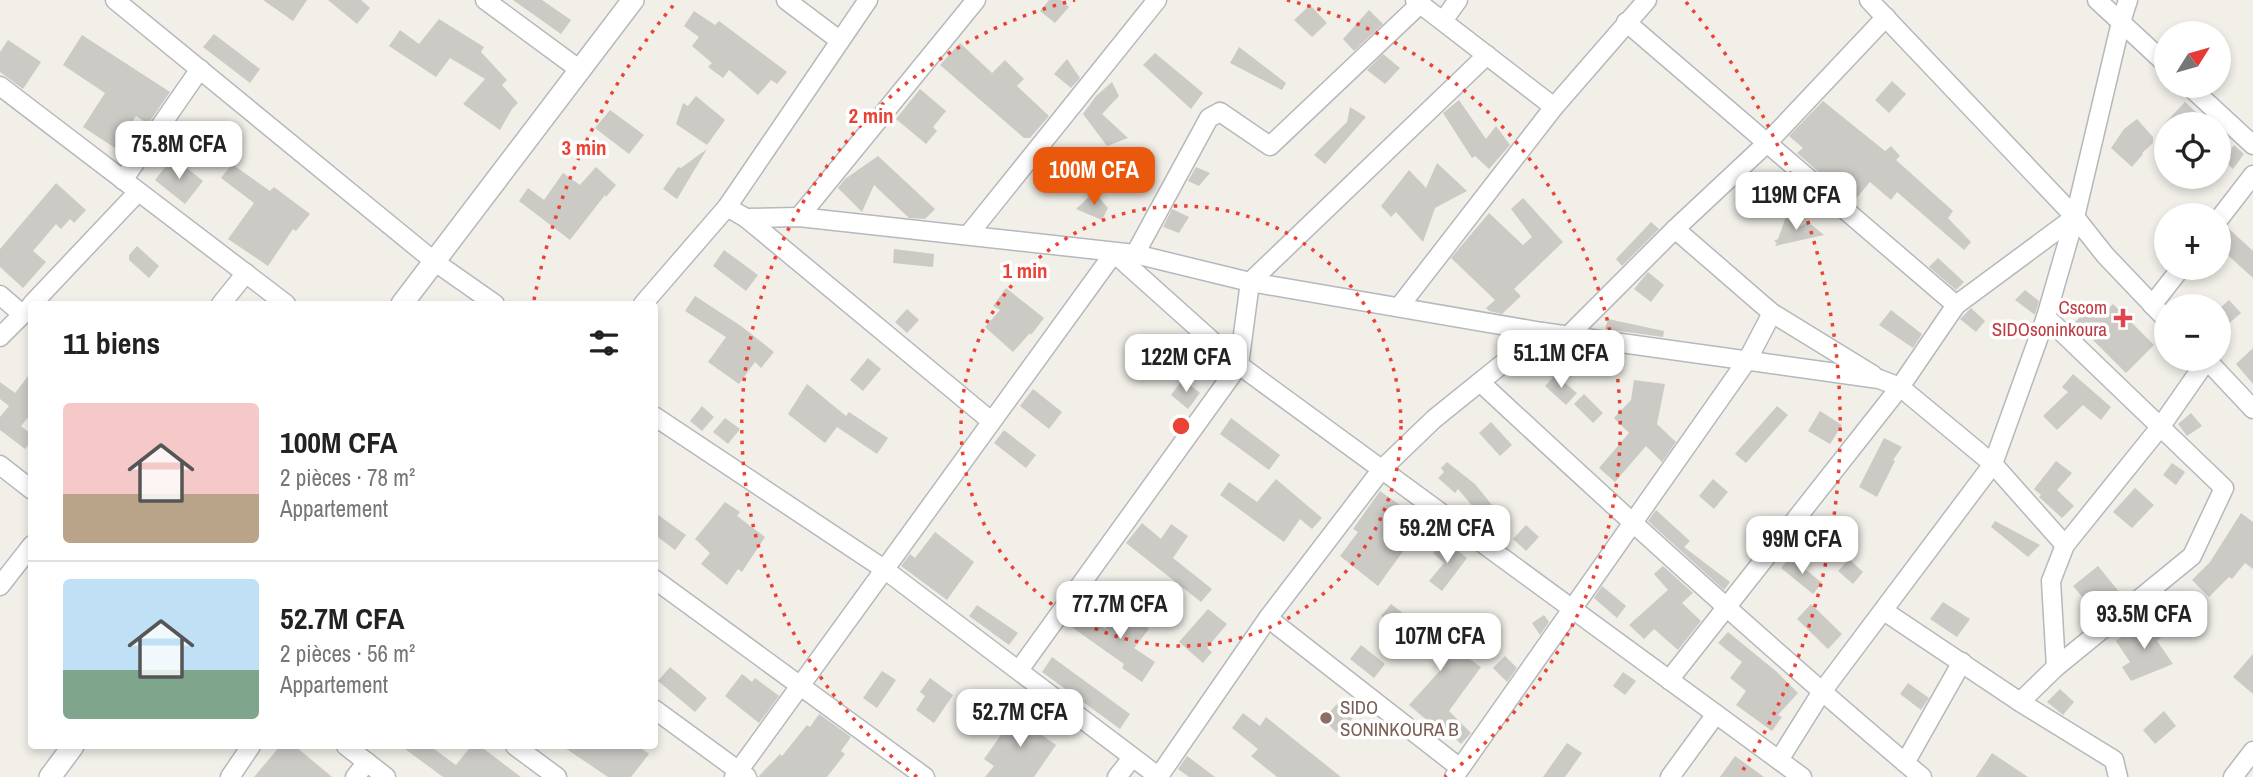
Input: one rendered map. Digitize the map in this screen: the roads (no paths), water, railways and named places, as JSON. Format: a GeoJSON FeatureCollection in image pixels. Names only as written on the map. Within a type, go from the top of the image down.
{"type":"FeatureCollection","features":[{"type":"Feature","properties":{"kind":"street"},"geometry":{"type":"LineString","coordinates":[[115,0],[435,262],[491,301]]}},
{"type":"Feature","properties":{"kind":"street"},"geometry":{"type":"LineString","coordinates":[[135,15],[146,0]]}},
{"type":"Feature","properties":{"kind":"street"},"geometry":{"type":"LineString","coordinates":[[485,0],[580,70]]}},
{"type":"Feature","properties":{"kind":"street"},"geometry":{"type":"LineString","coordinates":[[404,301],[633,0]]}},
{"type":"Feature","properties":{"kind":"street"},"geometry":{"type":"LineString","coordinates":[[786,0],[839,40]]}},
{"type":"Feature","properties":{"kind":"street"},"geometry":{"type":"LineString","coordinates":[[646,301],[727,206],[868,0]]}},
{"type":"Feature","properties":{"kind":"street"},"geometry":{"type":"LineString","coordinates":[[799,217],[976,0]]}},
{"type":"Feature","properties":{"kind":"street"},"geometry":{"type":"LineString","coordinates":[[969,234],[1157,0]]}},
{"type":"Feature","properties":{"kind":"street"},"geometry":{"type":"LineString","coordinates":[[1443,22],[1458,0]]}},
{"type":"Feature","properties":{"kind":"street"},"geometry":{"type":"LineString","coordinates":[[1399,307],[1554,107],[1647,0]]}},
{"type":"Feature","properties":{"kind":"street"},"geometry":{"type":"LineString","coordinates":[[1869,0],[2076,217],[2105,255],[2152,305],[2172,280]]}},
{"type":"Feature","properties":{"kind":"street"},"geometry":{"type":"LineString","coordinates":[[2098,0],[2154,53]]}},
{"type":"Feature","properties":{"kind":"street"},"geometry":{"type":"LineString","coordinates":[[1779,760],[1821,693],[1993,464],[2046,317],[2076,217],[2128,0]]}},
{"type":"Feature","properties":{"kind":"street"},"geometry":{"type":"LineString","coordinates":[[1135,254],[1209,118],[1220,112],[1270,146],[1418,2],[1554,107]]}},
{"type":"Feature","properties":{"kind":"street"},"geometry":{"type":"LineString","coordinates":[[1567,336],[1767,143],[1886,16]]}},
{"type":"Feature","properties":{"kind":"street"},"geometry":{"type":"LineString","coordinates":[[1626,22],[1956,305]]}},
{"type":"Feature","properties":{"kind":"street"},"geometry":{"type":"LineString","coordinates":[[1019,670],[1239,365],[1250,282],[1488,55]]}},
{"type":"Feature","properties":{"kind":"street"},"geometry":{"type":"LineString","coordinates":[[123,180],[200,69]]}},
{"type":"Feature","properties":{"kind":"street"},"geometry":{"type":"LineString","coordinates":[[0,86],[282,301]]}},
{"type":"Feature","properties":{"kind":"street"},"geometry":{"type":"LineString","coordinates":[[2202,98],[2253,145]]}},
{"type":"Feature","properties":{"kind":"street"},"geometry":{"type":"LineString","coordinates":[[2231,203],[2253,174]]}},
{"type":"Feature","properties":{"kind":"street"},"geometry":{"type":"LineString","coordinates":[[36,301],[138,191]]}},
{"type":"Feature","properties":{"kind":"street"},"geometry":{"type":"LineString","coordinates":[[727,206],[746,218],[991,421]]}},
{"type":"Feature","properties":{"kind":"street"},"geometry":{"type":"LineString","coordinates":[[746,218],[799,217],[1135,254],[1250,282],[1542,332],[1879,379]]}},
{"type":"Feature","properties":{"kind":"street"},"geometry":{"type":"LineString","coordinates":[[1670,680],[1900,387],[1956,305],[2076,217]]}},
{"type":"Feature","properties":{"kind":"street"},"geometry":{"type":"LineString","coordinates":[[1675,229],[1772,313],[1879,379],[1900,387],[1993,464],[2065,545]]}},
{"type":"Feature","properties":{"kind":"street"},"geometry":{"type":"LineString","coordinates":[[658,712],[740,775],[800,685],[1114,253]]}},
{"type":"Feature","properties":{"kind":"street"},"geometry":{"type":"LineString","coordinates":[[1114,253],[1239,365],[1802,777]]}},
{"type":"Feature","properties":{"kind":"street"},"geometry":{"type":"LineString","coordinates":[[223,301],[246,273]]}},
{"type":"Feature","properties":{"kind":"street"},"geometry":{"type":"LineString","coordinates":[[0,295],[28,308]]}},
{"type":"Feature","properties":{"kind":"street"},"geometry":{"type":"LineString","coordinates":[[0,337],[28,309]]}},
{"type":"Feature","properties":{"kind":"street"},"geometry":{"type":"LineString","coordinates":[[1268,618],[1457,772],[1748,359],[1772,313]]}},
{"type":"Feature","properties":{"kind":"street"},"geometry":{"type":"LineString","coordinates":[[2020,702],[2056,667],[2192,556],[2224,488],[2046,317]]}},
{"type":"Feature","properties":{"kind":"street"},"geometry":{"type":"LineString","coordinates":[[658,419],[884,569],[1159,777],[1268,618],[1381,470],[1434,419],[1542,332]]}},
{"type":"Feature","properties":{"kind":"street"},"geometry":{"type":"LineString","coordinates":[[2056,667],[2051,581],[2065,545],[2161,426],[2198,371]]}},
{"type":"Feature","properties":{"kind":"street"},"geometry":{"type":"LineString","coordinates":[[2218,371],[2252,406]]}},
{"type":"Feature","properties":{"kind":"street"},"geometry":{"type":"LineString","coordinates":[[1480,382],[1632,524],[1728,607],[1821,693],[1922,777]]}},
{"type":"Feature","properties":{"kind":"street"},"geometry":{"type":"LineString","coordinates":[[0,466],[28,487]]}},
{"type":"Feature","properties":{"kind":"street"},"geometry":{"type":"LineString","coordinates":[[0,586],[28,550]]}},
{"type":"Feature","properties":{"kind":"street"},"geometry":{"type":"LineString","coordinates":[[658,582],[925,777]]}},
{"type":"Feature","properties":{"kind":"street"},"geometry":{"type":"LineString","coordinates":[[1884,611],[2020,702],[2114,760],[2118,777]]}},
{"type":"Feature","properties":{"kind":"street"},"geometry":{"type":"LineString","coordinates":[[1905,763],[1962,662]]}},
{"type":"Feature","properties":{"kind":"street"},"geometry":{"type":"LineString","coordinates":[[1670,777],[1716,714]]}},
{"type":"Feature","properties":{"kind":"street"},"geometry":{"type":"LineString","coordinates":[[50,777],[71,749]]}},
{"type":"Feature","properties":{"kind":"street"},"geometry":{"type":"LineString","coordinates":[[230,777],[249,749]]}},
{"type":"Feature","properties":{"kind":"street"},"geometry":{"type":"LineString","coordinates":[[350,749],[386,777]]}},
{"type":"Feature","properties":{"kind":"street"},"geometry":{"type":"LineString","coordinates":[[519,749],[557,777]]}},
{"type":"Feature","properties":{"kind":"street"},"geometry":{"type":"LineString","coordinates":[[2232,777],[2253,751]]}},
{"type":"Feature","properties":{"kind":"street"},"geometry":{"type":"LineString","coordinates":[[1117,777],[1132,758]]}},
{"type":"Feature","properties":{"kind":"street"},"geometry":{"type":"LineString","coordinates":[[355,777],[367,762]]}},
{"type":"Feature","properties":{"kind":"place","name":"Cscom SIDOsoninkoura"},"geometry":{"type":"Point","coordinates":[2123,318]}},
{"type":"Feature","properties":{"kind":"place","name":"SIDO SONINKOURA B"},"geometry":{"type":"Point","coordinates":[1326,718]}}]}
